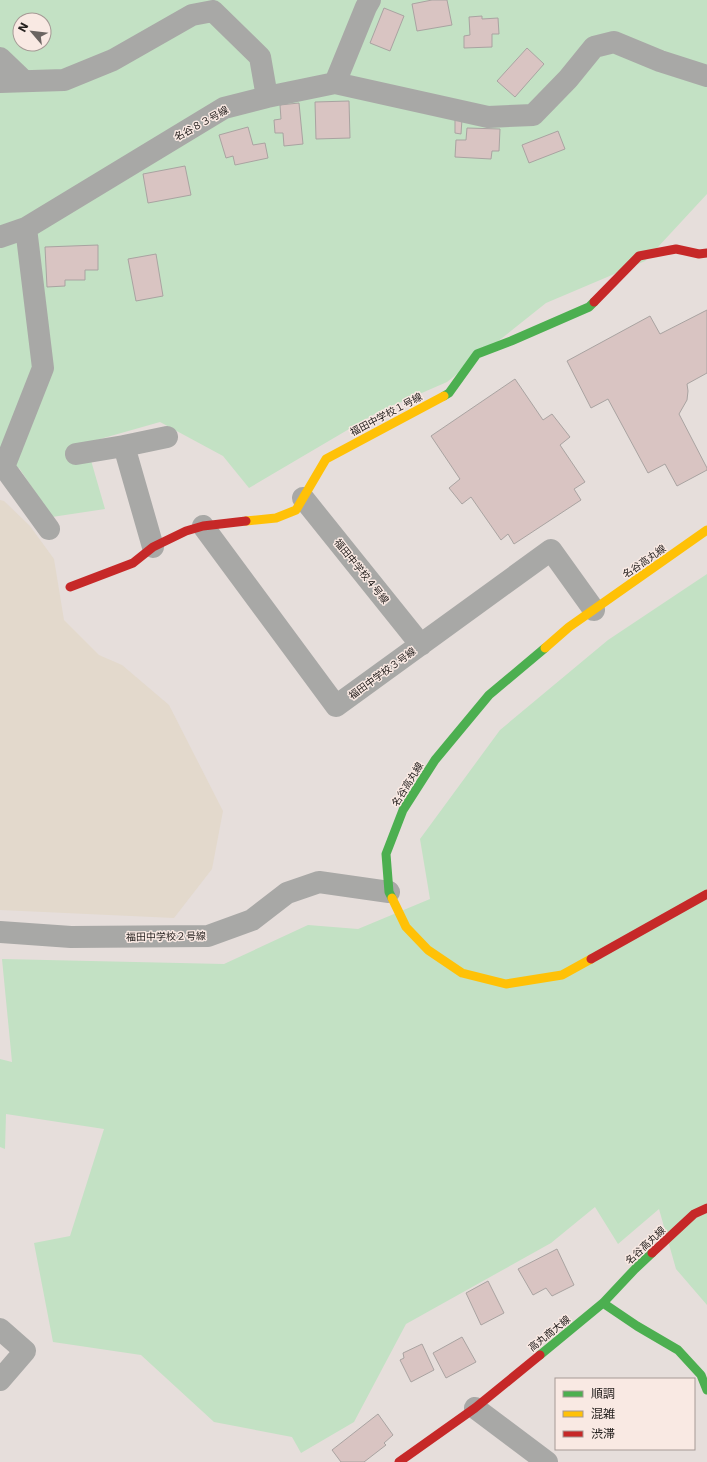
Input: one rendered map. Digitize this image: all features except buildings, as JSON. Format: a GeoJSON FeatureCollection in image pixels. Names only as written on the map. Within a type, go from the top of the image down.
{"type":"FeatureCollection","features":[{"type":"Feature","properties":{"kind":"street"},"geometry":{"type":"LineString","coordinates":[[370,0],[335,83],[488,117],[533,115],[568,79],[594,47],[614,42],[660,61],[707,76]]}},
{"type":"Feature","properties":{"kind":"street"},"geometry":{"type":"LineString","coordinates":[[0,82],[64,80],[113,60],[192,15],[213,11],[260,57],[267,97]]}},
{"type":"Feature","properties":{"kind":"street"},"geometry":{"type":"LineString","coordinates":[[0,58],[24,81]]}},
{"type":"Feature","properties":{"kind":"street","name":"名谷８３号線"},"geometry":{"type":"LineString","coordinates":[[0,237],[26,228],[224,108],[267,97],[335,83]]}},
{"type":"Feature","properties":{"kind":"street"},"geometry":{"type":"LineString","coordinates":[[26,228],[43,368],[4,467],[49,529]]}},
{"type":"Feature","properties":{"kind":"street","name":"福田中学校１号線"},"geometry":{"type":"LineString","coordinates":[[70,587],[132,563],[153,547],[186,531],[203,526],[276,518],[296,510],[326,459],[449,393],[477,354],[589,307],[639,256],[676,249],[699,254],[707,253]]}},
{"type":"Feature","properties":{"kind":"street"},"geometry":{"type":"LineString","coordinates":[[76,454],[167,437]]}},
{"type":"Feature","properties":{"kind":"street"},"geometry":{"type":"LineString","coordinates":[[124,446],[153,547]]}},
{"type":"Feature","properties":{"kind":"street","name":"福田中学校４号線"},"geometry":{"type":"LineString","coordinates":[[303,498],[421,645]]}},
{"type":"Feature","properties":{"kind":"street","name":"福田中学校３号線"},"geometry":{"type":"LineString","coordinates":[[203,526],[336,706],[551,550],[594,610]]}},
{"type":"Feature","properties":{"kind":"street","name":"名谷高丸線"},"geometry":{"type":"LineString","coordinates":[[707,530],[569,627],[489,695],[435,760],[403,810],[386,854],[389,892],[406,928],[428,950],[462,973],[506,984],[562,975],[707,894]]}},
{"type":"Feature","properties":{"kind":"street","name":"福田中学校２号線"},"geometry":{"type":"LineString","coordinates":[[0,932],[71,937],[208,936],[252,920],[287,893],[319,882],[389,892]]}},
{"type":"Feature","properties":{"kind":"street","name":"名谷高丸線"},"geometry":{"type":"LineString","coordinates":[[603,1303],[635,1269],[694,1214],[707,1208]]}},
{"type":"Feature","properties":{"kind":"street"},"geometry":{"type":"LineString","coordinates":[[603,1303],[637,1326],[678,1350],[701,1375],[707,1390]]}},
{"type":"Feature","properties":{"kind":"street","name":"高丸商大線"},"geometry":{"type":"LineString","coordinates":[[399,1462],[475,1408],[603,1303]]}},
{"type":"Feature","properties":{"kind":"street"},"geometry":{"type":"LineString","coordinates":[[0,1329],[25,1351],[0,1380]]}},
{"type":"Feature","properties":{"kind":"street"},"geometry":{"type":"LineString","coordinates":[[475,1408],[547,1462]]}},
{"type":"Feature","properties":{"kind":"shaded area"},"geometry":{"type":"Polygon","coordinates":[[[0,500],[4,501],[30,526],[54,559],[64,620],[99,655],[122,665],[169,705],[223,811],[212,869],[174,918],[0,910],[0,500]]]}},
{"type":"Feature","properties":{"kind":"green space"},"geometry":{"type":"Polygon","coordinates":[[[0,0],[707,0],[707,194],[645,261],[546,303],[447,382],[378,412],[249,488],[223,456],[160,422],[86,443],[105,509],[52,517],[19,468],[0,476],[0,0]]]}},
{"type":"Feature","properties":{"kind":"green space"},"geometry":{"type":"Polygon","coordinates":[[[707,574],[707,1305],[676,1269],[659,1209],[618,1244],[595,1207],[551,1243],[406,1324],[354,1422],[301,1453],[292,1437],[214,1422],[141,1355],[53,1342],[34,1243],[70,1236],[104,1129],[6,1114],[5,1149],[0,1147],[0,1059],[12,1062],[2,959],[224,964],[308,925],[358,929],[430,899],[420,839],[500,730],[608,640],[707,574]]]}},
{"type":"Feature","properties":{"kind":"traffic: fast"},"geometry":{"type":"LineString","coordinates":[[444,396],[449,393],[477,354],[589,307],[594,302]]}},
{"type":"Feature","properties":{"kind":"traffic: fast"},"geometry":{"type":"LineString","coordinates":[[392,898],[389,892],[386,854],[403,810],[435,760],[489,695],[545,648]]}},
{"type":"Feature","properties":{"kind":"traffic: fast"},"geometry":{"type":"LineString","coordinates":[[540,1355],[603,1303],[652,1253]]}},
{"type":"Feature","properties":{"kind":"traffic: fast"},"geometry":{"type":"LineString","coordinates":[[603,1303],[637,1326],[678,1350],[701,1375],[707,1390]]}},
{"type":"Feature","properties":{"kind":"traffic: slow"},"geometry":{"type":"LineString","coordinates":[[246,521],[276,518],[296,510],[326,459],[444,396]]}},
{"type":"Feature","properties":{"kind":"traffic: slow"},"geometry":{"type":"LineString","coordinates":[[545,648],[569,627],[707,530]]}},
{"type":"Feature","properties":{"kind":"traffic: slow"},"geometry":{"type":"LineString","coordinates":[[392,898],[406,927],[428,950],[462,973],[506,984],[562,975],[591,959]]}},
{"type":"Feature","properties":{"kind":"traffic: jam"},"geometry":{"type":"LineString","coordinates":[[594,302],[639,256],[676,249],[699,254],[707,253]]}},
{"type":"Feature","properties":{"kind":"traffic: jam"},"geometry":{"type":"LineString","coordinates":[[70,587],[133,563],[153,547],[186,531],[203,526],[246,521]]}},
{"type":"Feature","properties":{"kind":"traffic: jam"},"geometry":{"type":"LineString","coordinates":[[591,959],[707,894]]}},
{"type":"Feature","properties":{"kind":"traffic: jam"},"geometry":{"type":"LineString","coordinates":[[652,1253],[694,1214],[707,1208]]}},
{"type":"Feature","properties":{"kind":"traffic: jam"},"geometry":{"type":"LineString","coordinates":[[399,1462],[475,1408],[540,1355]]}}]}
